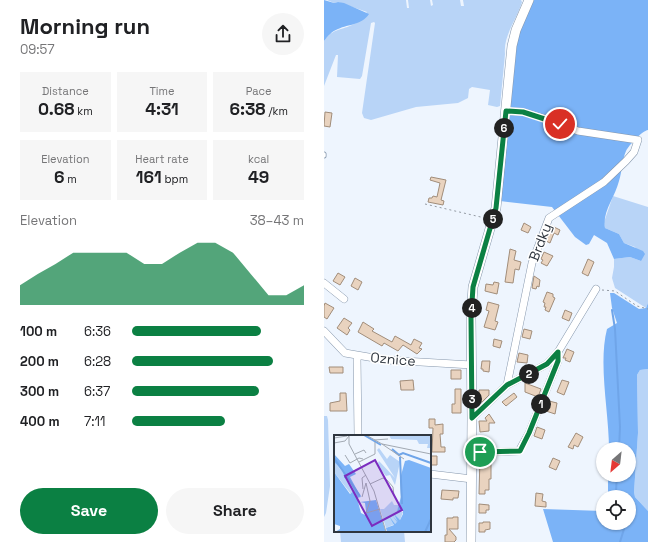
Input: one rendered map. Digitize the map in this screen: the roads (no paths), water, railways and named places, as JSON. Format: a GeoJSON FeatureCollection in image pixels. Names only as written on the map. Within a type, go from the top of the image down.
{"type":"FeatureCollection","features":[{"type":"Feature","properties":{"kind":"street"},"geometry":{"type":"LineString","coordinates":[[471,542],[471,318],[473,287],[493,220],[512,46],[516,30],[529,0]]}},
{"type":"Feature","properties":{"kind":"street","name":"Brdky"},"geometry":{"type":"LineString","coordinates":[[506,111],[523,112],[578,131],[638,140],[634,152],[604,182],[549,218],[532,262],[507,385]]}},
{"type":"Feature","properties":{"kind":"street"},"geometry":{"type":"LineString","coordinates":[[324,284],[344,299]]}},
{"type":"Feature","properties":{"kind":"street"},"geometry":{"type":"LineString","coordinates":[[472,418],[507,385],[547,364],[558,352],[596,289]]}},
{"type":"Feature","properties":{"kind":"street","name":"Oznice"},"geometry":{"type":"LineString","coordinates":[[324,331],[345,353],[357,356],[386,360],[472,365]]}},
{"type":"Feature","properties":{"kind":"street"},"geometry":{"type":"LineString","coordinates":[[472,453],[520,451],[529,433],[558,361],[558,352]]}},
{"type":"Feature","properties":{"kind":"street"},"geometry":{"type":"LineString","coordinates":[[357,356],[358,435]]}},
{"type":"Feature","properties":{"kind":"street"},"geometry":{"type":"LineString","coordinates":[[431,474],[472,479]]}},
{"type":"Feature","properties":{"kind":"waterway"},"geometry":{"type":"LineString","coordinates":[[612,310],[615,329],[620,427],[619,442]]}},
{"type":"Feature","properties":{"kind":"waterway"},"geometry":{"type":"LineString","coordinates":[[616,490],[617,482]]}},
{"type":"Feature","properties":{"kind":"waterway"},"geometry":{"type":"LineString","coordinates":[[620,542],[624,530]]}}]}
